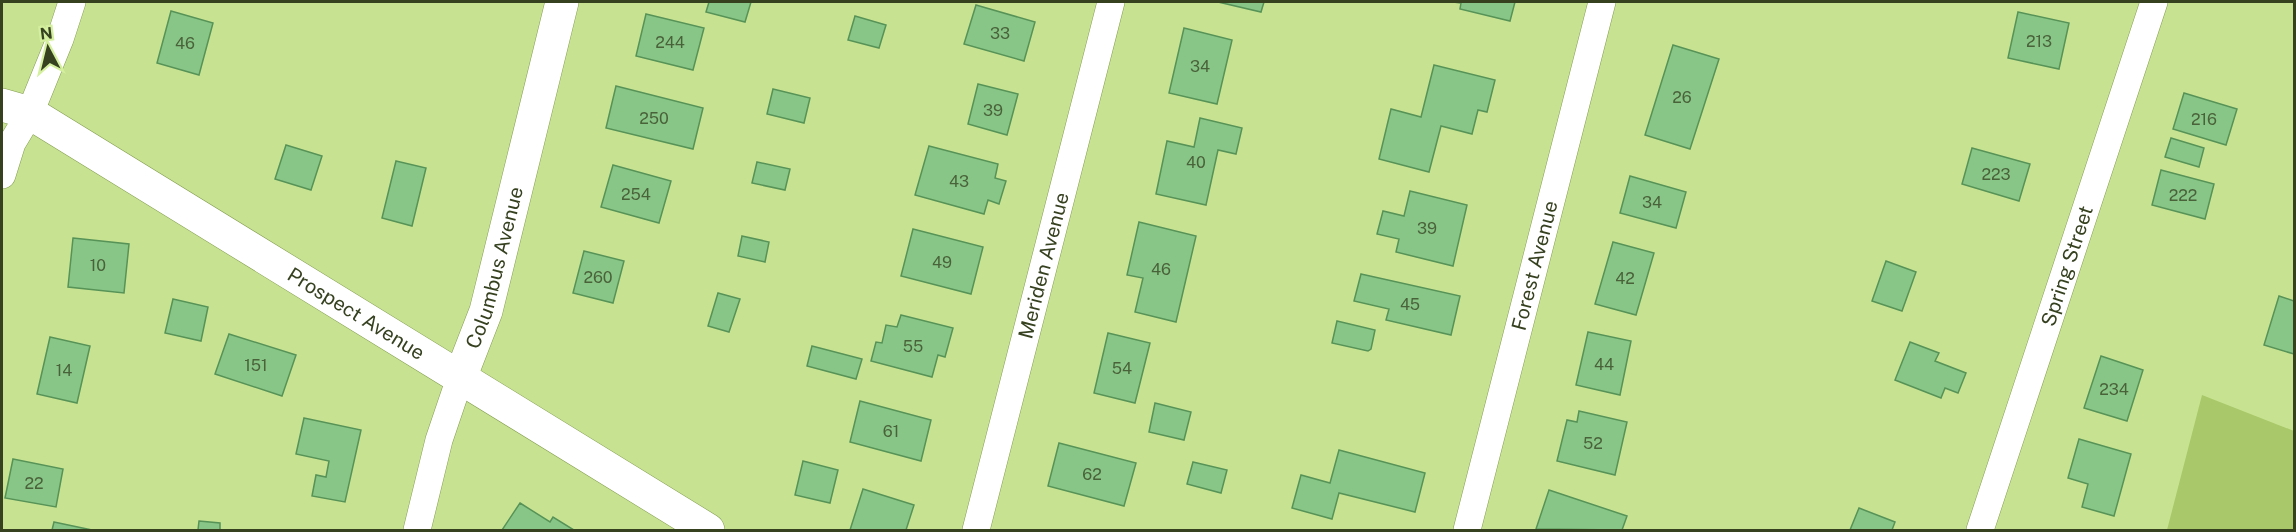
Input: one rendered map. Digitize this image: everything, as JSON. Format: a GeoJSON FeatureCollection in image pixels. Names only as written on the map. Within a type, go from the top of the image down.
{"type":"FeatureCollection","features":[{"type":"Feature","properties":{"kind":"street"},"geometry":{"type":"LineString","coordinates":[[2,175],[12,143],[16,109],[60,39],[72,2]]}},
{"type":"Feature","properties":{"kind":"street","name":"Columbus Avenue"},"geometry":{"type":"LineString","coordinates":[[417,531],[439,440],[486,311],[562,2]]}},
{"type":"Feature","properties":{"kind":"street","name":"Meriden Avenue"},"geometry":{"type":"LineString","coordinates":[[976,531],[1111,2]]}},
{"type":"Feature","properties":{"kind":"street","name":"Forest Avenue"},"geometry":{"type":"LineString","coordinates":[[1467,531],[1602,2]]}},
{"type":"Feature","properties":{"kind":"street","name":"Spring Street"},"geometry":{"type":"LineString","coordinates":[[1980,531],[2154,2]]}},
{"type":"Feature","properties":{"kind":"street","name":"Prospect Avenue"},"geometry":{"type":"LineString","coordinates":[[16,109],[708,531]]}},
{"type":"Feature","properties":{"kind":"green space"},"geometry":{"type":"Polygon","coordinates":[[[2202,395],[2294,431],[2294,530],[2167,530],[2202,395]]]}},
{"type":"Feature","properties":{"kind":"building"},"geometry":{"type":"Polygon","coordinates":[[[709,2],[751,2],[745,22],[706,12],[709,2]]]}},
{"type":"Feature","properties":{"kind":"building"},"geometry":{"type":"Polygon","coordinates":[[[1218,2],[1264,2],[1261,12],[1218,2]]]}},
{"type":"Feature","properties":{"kind":"building"},"geometry":{"type":"Polygon","coordinates":[[[1453,2],[1515,2],[1510,21],[1460,9],[1461,3],[1453,2]]]}},
{"type":"Feature","properties":{"kind":"building"},"geometry":{"type":"Polygon","coordinates":[[[976,5],[1035,22],[1024,61],[964,44],[976,5]]]}},
{"type":"Feature","properties":{"kind":"building"},"geometry":{"type":"Polygon","coordinates":[[[171,11],[213,23],[199,75],[157,63],[171,11]]]}},
{"type":"Feature","properties":{"kind":"building"},"geometry":{"type":"Polygon","coordinates":[[[2018,12],[2069,23],[2059,69],[2008,58],[2018,12]]]}},
{"type":"Feature","properties":{"kind":"building"},"geometry":{"type":"Polygon","coordinates":[[[646,14],[704,28],[693,70],[636,56],[646,14]]]}},
{"type":"Feature","properties":{"kind":"building"},"geometry":{"type":"Polygon","coordinates":[[[855,16],[886,25],[879,48],[848,40],[855,16]]]}},
{"type":"Feature","properties":{"kind":"building"},"geometry":{"type":"Polygon","coordinates":[[[1184,28],[1232,40],[1217,104],[1169,93],[1184,28]]]}},
{"type":"Feature","properties":{"kind":"building"},"geometry":{"type":"Polygon","coordinates":[[[1673,45],[1719,59],[1690,149],[1645,135],[1673,45]]]}},
{"type":"Feature","properties":{"kind":"building"},"geometry":{"type":"Polygon","coordinates":[[[1434,65],[1495,80],[1487,112],[1478,110],[1472,134],[1441,126],[1429,172],[1379,159],[1391,109],[1421,117],[1434,65]]]}},
{"type":"Feature","properties":{"kind":"building"},"geometry":{"type":"Polygon","coordinates":[[[978,84],[1018,94],[1007,135],[968,124],[978,84]]]}},
{"type":"Feature","properties":{"kind":"building"},"geometry":{"type":"Polygon","coordinates":[[[616,86],[703,108],[693,149],[606,128],[616,86]]]}},
{"type":"Feature","properties":{"kind":"building"},"geometry":{"type":"Polygon","coordinates":[[[773,89],[810,98],[804,123],[767,114],[773,89]]]}},
{"type":"Feature","properties":{"kind":"building"},"geometry":{"type":"Polygon","coordinates":[[[2184,93],[2237,109],[2226,145],[2173,129],[2184,93]]]}},
{"type":"Feature","properties":{"kind":"building"},"geometry":{"type":"Polygon","coordinates":[[[1200,118],[1242,128],[1236,154],[1218,150],[1206,205],[1156,194],[1167,141],[1194,147],[1200,118]]]}},
{"type":"Feature","properties":{"kind":"building"},"geometry":{"type":"Polygon","coordinates":[[[2171,138],[2204,148],[2199,167],[2165,157],[2171,138]]]}},
{"type":"Feature","properties":{"kind":"building"},"geometry":{"type":"Polygon","coordinates":[[[286,145],[322,156],[311,190],[275,179],[286,145]]]}},
{"type":"Feature","properties":{"kind":"building"},"geometry":{"type":"Polygon","coordinates":[[[929,146],[998,164],[995,178],[1006,181],[999,204],[988,200],[984,214],[915,195],[929,146]]]}},
{"type":"Feature","properties":{"kind":"building"},"geometry":{"type":"Polygon","coordinates":[[[1972,148],[2030,164],[2019,201],[1962,184],[1972,148]]]}},
{"type":"Feature","properties":{"kind":"building"},"geometry":{"type":"Polygon","coordinates":[[[396,161],[426,168],[412,226],[382,218],[396,161]]]}},
{"type":"Feature","properties":{"kind":"building"},"geometry":{"type":"Polygon","coordinates":[[[757,162],[790,169],[785,190],[752,183],[757,162]]]}},
{"type":"Feature","properties":{"kind":"building"},"geometry":{"type":"Polygon","coordinates":[[[613,165],[671,181],[659,223],[601,207],[613,165]]]}},
{"type":"Feature","properties":{"kind":"building"},"geometry":{"type":"Polygon","coordinates":[[[2161,170],[2214,184],[2205,219],[2152,205],[2161,170]]]}},
{"type":"Feature","properties":{"kind":"building"},"geometry":{"type":"Polygon","coordinates":[[[1630,176],[1686,192],[1676,228],[1620,213],[1630,176]]]}},
{"type":"Feature","properties":{"kind":"building"},"geometry":{"type":"Polygon","coordinates":[[[1410,191],[1467,205],[1453,266],[1396,252],[1399,239],[1377,234],[1383,211],[1404,216],[1410,191]]]}},
{"type":"Feature","properties":{"kind":"building"},"geometry":{"type":"Polygon","coordinates":[[[1139,222],[1196,236],[1176,322],[1135,312],[1143,278],[1127,275],[1139,222]]]}},
{"type":"Feature","properties":{"kind":"building"},"geometry":{"type":"Polygon","coordinates":[[[913,229],[983,247],[971,294],[901,276],[913,229]]]}},
{"type":"Feature","properties":{"kind":"building"},"geometry":{"type":"Polygon","coordinates":[[[742,236],[769,242],[765,262],[738,256],[742,236]]]}},
{"type":"Feature","properties":{"kind":"building"},"geometry":{"type":"Polygon","coordinates":[[[73,238],[129,244],[124,293],[68,287],[73,238]]]}},
{"type":"Feature","properties":{"kind":"building"},"geometry":{"type":"Polygon","coordinates":[[[1613,242],[1654,253],[1636,315],[1595,304],[1613,242]]]}},
{"type":"Feature","properties":{"kind":"building"},"geometry":{"type":"Polygon","coordinates":[[[584,251],[624,261],[613,303],[573,293],[584,251]]]}},
{"type":"Feature","properties":{"kind":"building"},"geometry":{"type":"Polygon","coordinates":[[[1886,261],[1916,272],[1902,311],[1872,301],[1886,261]]]}},
{"type":"Feature","properties":{"kind":"building"},"geometry":{"type":"Polygon","coordinates":[[[1361,274],[1460,296],[1451,335],[1386,320],[1389,309],[1354,301],[1361,274]]]}},
{"type":"Feature","properties":{"kind":"building"},"geometry":{"type":"Polygon","coordinates":[[[718,293],[740,299],[729,332],[708,326],[718,293]]]}},
{"type":"Feature","properties":{"kind":"building"},"geometry":{"type":"Polygon","coordinates":[[[2279,296],[2294,301],[2294,354],[2264,345],[2279,296]]]}},
{"type":"Feature","properties":{"kind":"building"},"geometry":{"type":"Polygon","coordinates":[[[173,299],[208,307],[201,341],[165,333],[173,299]]]}},
{"type":"Feature","properties":{"kind":"building"},"geometry":{"type":"Polygon","coordinates":[[[901,315],[953,328],[945,357],[938,355],[932,377],[871,361],[876,342],[882,343],[886,325],[897,327],[901,315]]]}},
{"type":"Feature","properties":{"kind":"building"},"geometry":{"type":"Polygon","coordinates":[[[1337,321],[1375,330],[1371,349],[1368,351],[1332,343],[1337,321]]]}},
{"type":"Feature","properties":{"kind":"building"},"geometry":{"type":"Polygon","coordinates":[[[1588,332],[1631,341],[1620,395],[1576,385],[1588,332]]]}},
{"type":"Feature","properties":{"kind":"building"},"geometry":{"type":"Polygon","coordinates":[[[1108,333],[1150,343],[1135,403],[1094,393],[1108,333]]]}},
{"type":"Feature","properties":{"kind":"building"},"geometry":{"type":"Polygon","coordinates":[[[229,334],[296,355],[282,396],[215,374],[229,334]]]}},
{"type":"Feature","properties":{"kind":"building"},"geometry":{"type":"Polygon","coordinates":[[[50,337],[90,346],[77,403],[37,394],[50,337]]]}},
{"type":"Feature","properties":{"kind":"building"},"geometry":{"type":"Polygon","coordinates":[[[1910,342],[1939,353],[1935,361],[1966,373],[1958,393],[1945,388],[1941,398],[1895,380],[1910,342]]]}},
{"type":"Feature","properties":{"kind":"building"},"geometry":{"type":"Polygon","coordinates":[[[812,346],[862,359],[856,379],[807,366],[812,346]]]}},
{"type":"Feature","properties":{"kind":"building"},"geometry":{"type":"Polygon","coordinates":[[[2101,356],[2143,370],[2127,421],[2084,408],[2101,356]]]}},
{"type":"Feature","properties":{"kind":"building"},"geometry":{"type":"Polygon","coordinates":[[[860,401],[931,420],[921,461],[850,442],[860,401]]]}},
{"type":"Feature","properties":{"kind":"building"},"geometry":{"type":"Polygon","coordinates":[[[1155,403],[1191,412],[1184,440],[1149,432],[1155,403]]]}},
{"type":"Feature","properties":{"kind":"building"},"geometry":{"type":"Polygon","coordinates":[[[1579,411],[1627,422],[1615,475],[1557,461],[1567,420],[1577,422],[1579,411]]]}},
{"type":"Feature","properties":{"kind":"building"},"geometry":{"type":"Polygon","coordinates":[[[304,418],[361,430],[345,502],[312,496],[316,475],[326,477],[329,461],[296,454],[304,418]]]}},
{"type":"Feature","properties":{"kind":"building"},"geometry":{"type":"Polygon","coordinates":[[[2079,439],[2131,454],[2114,516],[2082,507],[2088,484],[2068,478],[2079,439]]]}},
{"type":"Feature","properties":{"kind":"building"},"geometry":{"type":"Polygon","coordinates":[[[1059,443],[1136,463],[1124,506],[1048,486],[1059,443]]]}},
{"type":"Feature","properties":{"kind":"building"},"geometry":{"type":"Polygon","coordinates":[[[1339,450],[1425,473],[1415,512],[1339,493],[1332,519],[1292,508],[1301,475],[1330,483],[1339,450]]]}},
{"type":"Feature","properties":{"kind":"building"},"geometry":{"type":"Polygon","coordinates":[[[13,459],[63,469],[56,507],[5,498],[13,459]]]}},
{"type":"Feature","properties":{"kind":"building"},"geometry":{"type":"Polygon","coordinates":[[[803,461],[838,470],[830,503],[795,495],[803,461]]]}},
{"type":"Feature","properties":{"kind":"building"},"geometry":{"type":"Polygon","coordinates":[[[1193,462],[1227,470],[1221,493],[1187,484],[1193,462]]]}},
{"type":"Feature","properties":{"kind":"building"},"geometry":{"type":"Polygon","coordinates":[[[863,489],[914,505],[906,530],[850,530],[863,489]]]}},
{"type":"Feature","properties":{"kind":"building"},"geometry":{"type":"Polygon","coordinates":[[[1549,490],[1627,516],[1622,530],[1536,529],[1549,490]]]}},
{"type":"Feature","properties":{"kind":"building"},"geometry":{"type":"Polygon","coordinates":[[[520,503],[550,522],[553,517],[574,530],[502,530],[520,503]]]}},
{"type":"Feature","properties":{"kind":"building"},"geometry":{"type":"Polygon","coordinates":[[[1859,508],[1895,522],[1892,530],[1850,530],[1859,508]]]}},
{"type":"Feature","properties":{"kind":"building"},"geometry":{"type":"Polygon","coordinates":[[[199,521],[220,523],[220,530],[198,530],[199,521]]]}},
{"type":"Feature","properties":{"kind":"building"},"geometry":{"type":"Polygon","coordinates":[[[54,522],[92,530],[52,530],[54,522]]]}}]}
